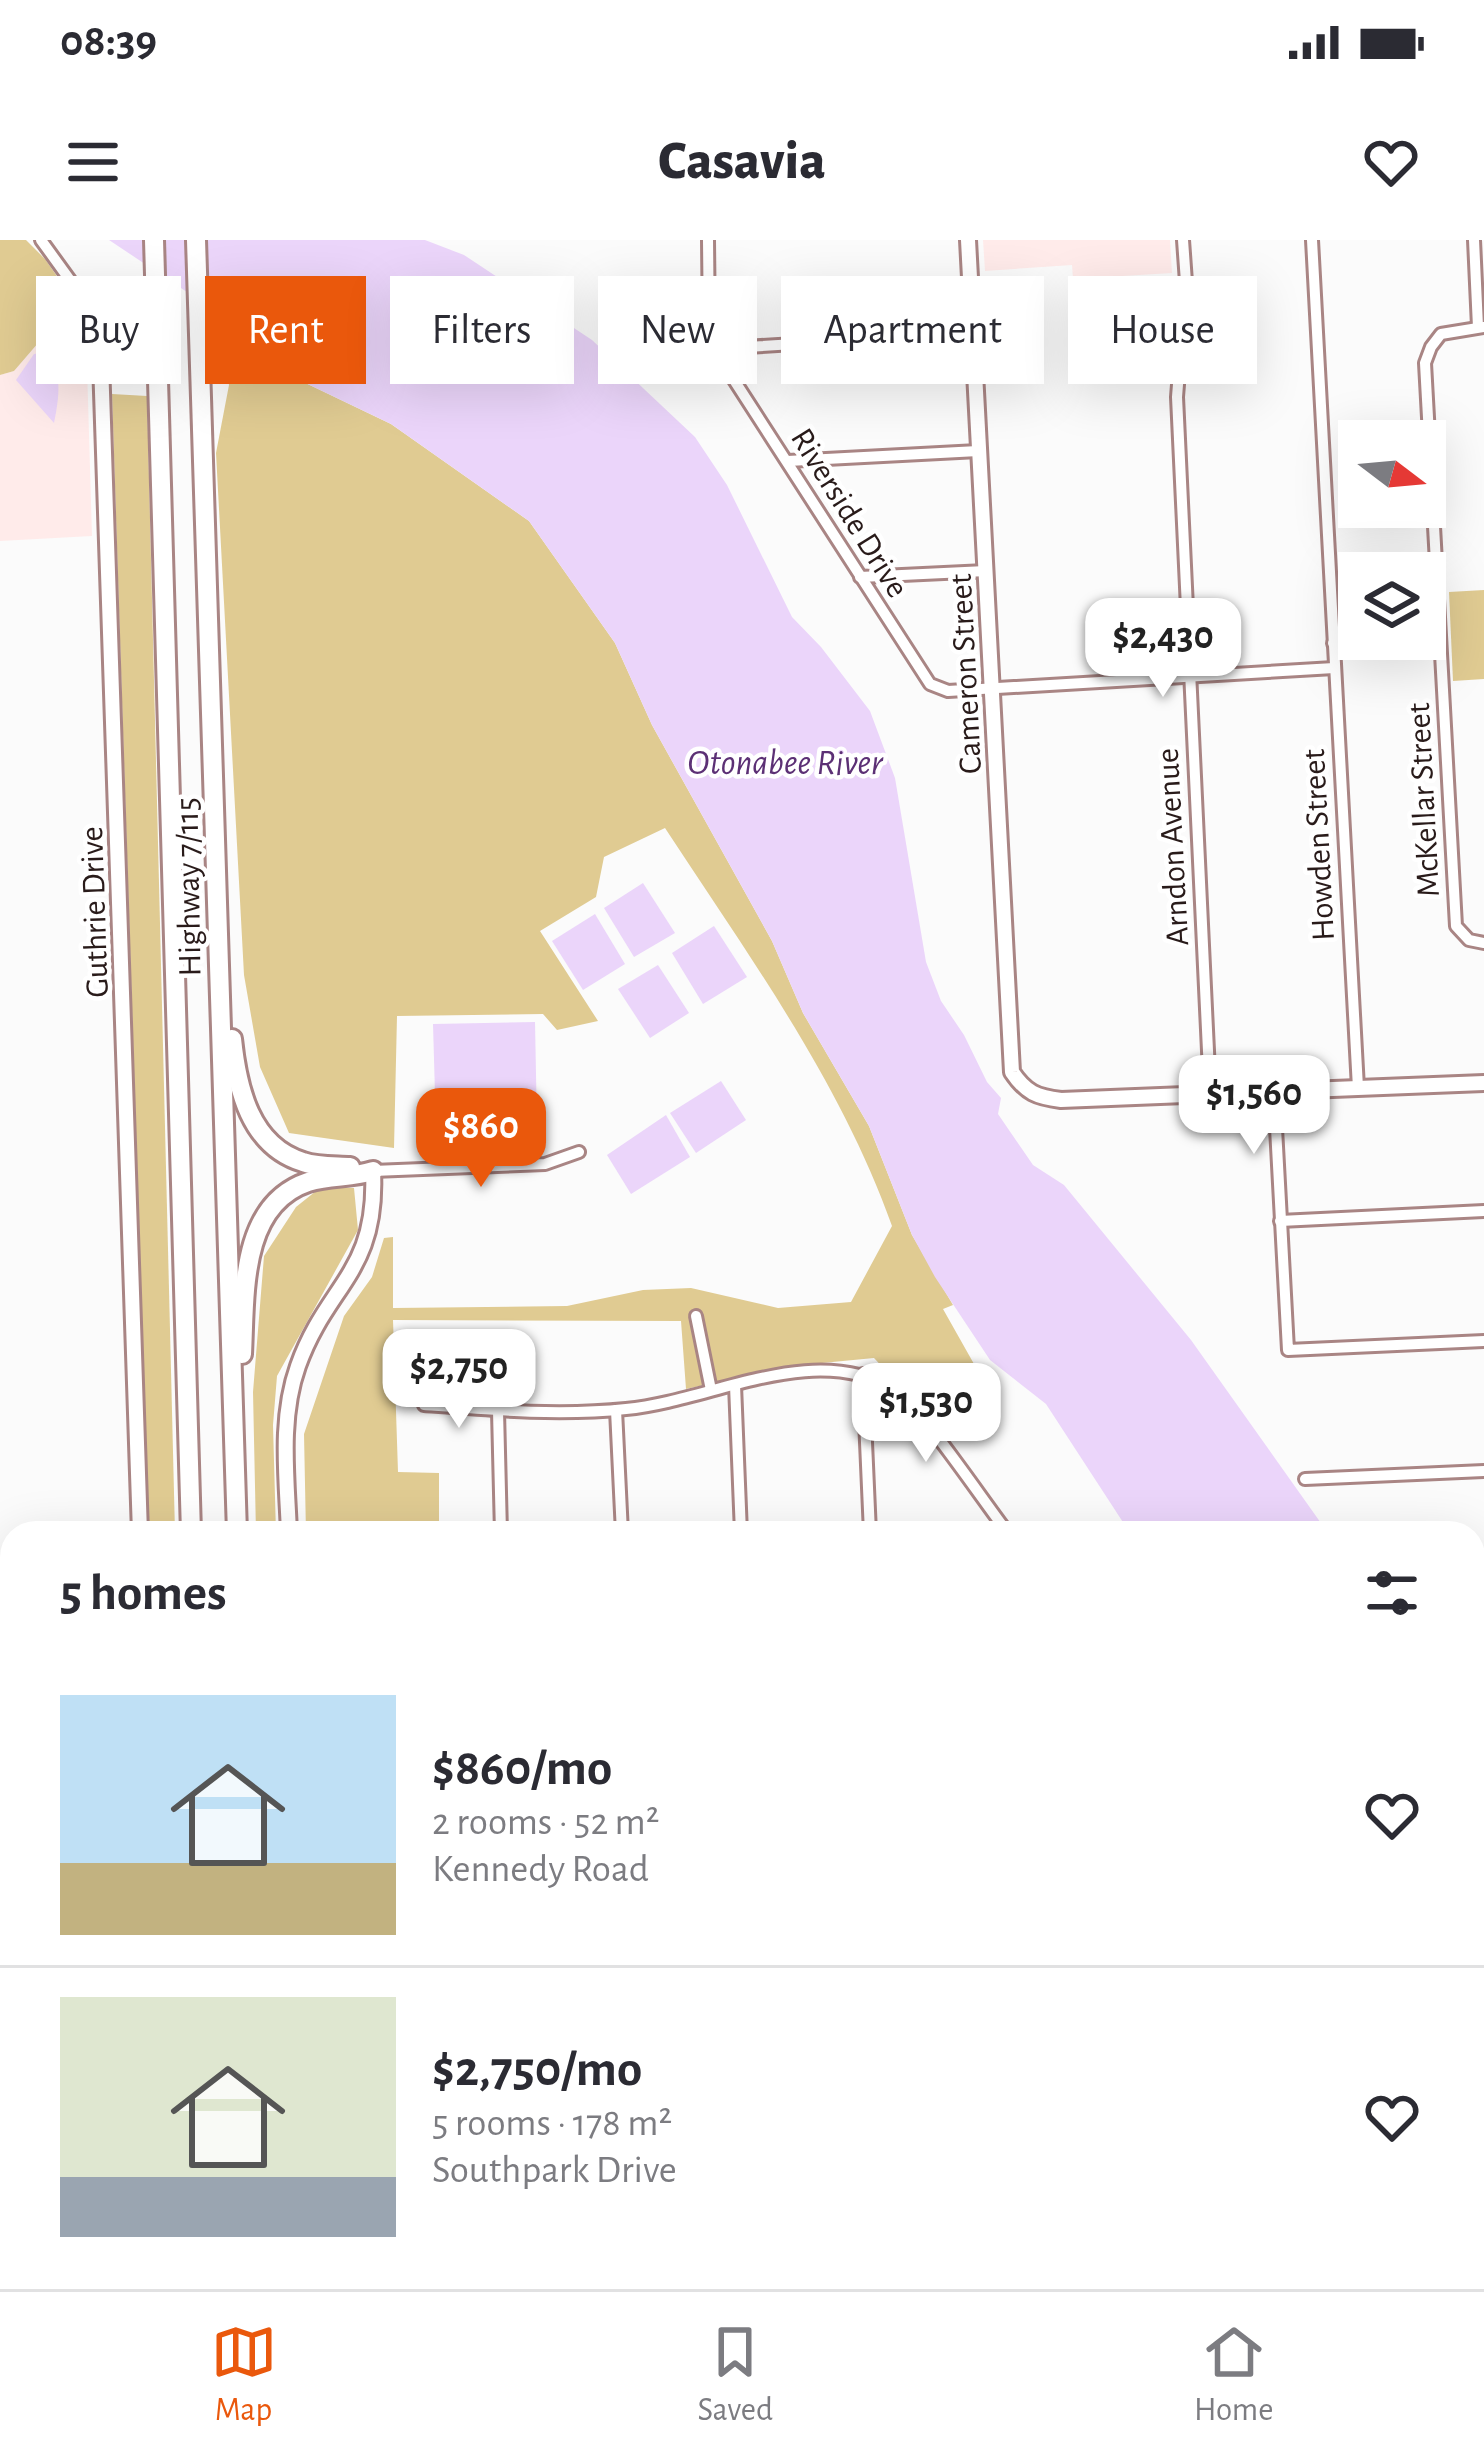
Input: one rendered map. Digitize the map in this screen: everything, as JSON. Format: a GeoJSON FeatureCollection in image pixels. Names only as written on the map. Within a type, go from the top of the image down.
{"type":"FeatureCollection","features":[{"type":"Feature","properties":{"kind":"highway","name":"Highway 7/115"},"geometry":{"type":"LineString","coordinates":[[154,240],[191,1521]]}},
{"type":"Feature","properties":{"kind":"highway","name":"Highway 7/115"},"geometry":{"type":"LineString","coordinates":[[196,240],[237,1521]]}},
{"type":"Feature","properties":{"kind":"highway"},"geometry":{"type":"LineString","coordinates":[[218,867],[235,1062],[251,1119],[279,1153],[307,1164],[373,1171]]}},
{"type":"Feature","properties":{"kind":"highway"},"geometry":{"type":"LineString","coordinates":[[237,1521],[245,1283],[253,1244],[269,1211],[297,1186],[373,1171]]}},
{"type":"Feature","properties":{"kind":"street"},"geometry":{"type":"LineString","coordinates":[[41,240],[67,276]]}},
{"type":"Feature","properties":{"kind":"street","name":"Riverside Drive"},"geometry":{"type":"LineString","coordinates":[[707,240],[708,276]]}},
{"type":"Feature","properties":{"kind":"street","name":"Cameron Street"},"geometry":{"type":"LineString","coordinates":[[968,240],[969,276]]}},
{"type":"Feature","properties":{"kind":"street","name":"Arndon Avenue"},"geometry":{"type":"LineString","coordinates":[[1184,240],[1186,282],[1177,397],[1210,1093]]}},
{"type":"Feature","properties":{"kind":"street","name":"Howden Street"},"geometry":{"type":"LineString","coordinates":[[1312,240],[1358,1088]]}},
{"type":"Feature","properties":{"kind":"street","name":"McKellar Street"},"geometry":{"type":"LineString","coordinates":[[1435,552],[1425,363],[1441,334],[1481,327],[1474,240]]}},
{"type":"Feature","properties":{"kind":"street","name":"Guthrie Drive"},"geometry":{"type":"LineString","coordinates":[[102,384],[140,1521]]}},
{"type":"Feature","properties":{"kind":"street","name":"Riverside Drive"},"geometry":{"type":"LineString","coordinates":[[737,384],[930,684],[947,691],[990,685]]}},
{"type":"Feature","properties":{"kind":"street","name":"Cameron Street"},"geometry":{"type":"LineString","coordinates":[[974,384],[1012,1072],[1035,1096],[1061,1100],[1210,1093]]}},
{"type":"Feature","properties":{"kind":"street"},"geometry":{"type":"LineString","coordinates":[[788,460],[979,451]]}},
{"type":"Feature","properties":{"kind":"street"},"geometry":{"type":"LineString","coordinates":[[860,577],[986,571]]}},
{"type":"Feature","properties":{"kind":"street"},"geometry":{"type":"LineString","coordinates":[[1333,644],[1338,644]]}},
{"type":"Feature","properties":{"kind":"street","name":"McKellar Street"},"geometry":{"type":"LineString","coordinates":[[1440,660],[1456,926],[1469,940],[1484,943]]}},
{"type":"Feature","properties":{"kind":"street"},"geometry":{"type":"LineString","coordinates":[[990,685],[1334,668]]}},
{"type":"Feature","properties":{"kind":"street"},"geometry":{"type":"LineString","coordinates":[[1210,1093],[1484,1083]]}},
{"type":"Feature","properties":{"kind":"street"},"geometry":{"type":"LineString","coordinates":[[1274,1091],[1288,1350],[1484,1342]]}},
{"type":"Feature","properties":{"kind":"street"},"geometry":{"type":"LineString","coordinates":[[289,1521],[286,1433],[293,1379],[309,1339],[356,1268],[369,1235],[373,1171],[545,1164],[579,1152]]}},
{"type":"Feature","properties":{"kind":"street"},"geometry":{"type":"LineString","coordinates":[[1280,1221],[1484,1211]]}},
{"type":"Feature","properties":{"kind":"street"},"geometry":{"type":"LineString","coordinates":[[696,1316],[711,1390]]}},
{"type":"Feature","properties":{"kind":"street"},"geometry":{"type":"LineString","coordinates":[[424,1405],[498,1411],[616,1410],[813,1372],[863,1374],[900,1392],[998,1521]]}},
{"type":"Feature","properties":{"kind":"street"},"geometry":{"type":"LineString","coordinates":[[863,1374],[869,1521]]}},
{"type":"Feature","properties":{"kind":"street"},"geometry":{"type":"LineString","coordinates":[[735,1385],[741,1521]]}},
{"type":"Feature","properties":{"kind":"street"},"geometry":{"type":"LineString","coordinates":[[616,1410],[621,1521]]}},
{"type":"Feature","properties":{"kind":"street"},"geometry":{"type":"LineString","coordinates":[[498,1411],[501,1521]]}},
{"type":"Feature","properties":{"kind":"street"},"geometry":{"type":"LineString","coordinates":[[1305,1478],[1484,1472]]}},
{"type":"Feature","properties":{"kind":"shaded area"},"geometry":{"type":"Polygon","coordinates":[[[0,240],[26,240],[57,276],[36,276],[36,345],[14,371],[0,375],[0,240]]]}},
{"type":"Feature","properties":{"kind":"shaded area"},"geometry":{"type":"Polygon","coordinates":[[[983,240],[1170,240],[1172,273],[1073,276],[1072,265],[985,271],[983,240]]]}},
{"type":"Feature","properties":{"kind":"shaded area"},"geometry":{"type":"Polygon","coordinates":[[[36,345],[36,384],[88,384],[92,536],[0,541],[0,375],[14,371],[36,345]]]}},
{"type":"Feature","properties":{"kind":"shaded area"},"geometry":{"type":"Polygon","coordinates":[[[229,384],[308,384],[391,424],[529,521],[615,643],[652,725],[772,941],[803,1013],[869,1126],[912,1235],[953,1305],[943,1309],[974,1364],[916,1378],[904,1390],[874,1358],[791,1366],[686,1389],[681,1321],[393,1320],[398,1472],[439,1473],[439,1521],[306,1521],[304,1434],[344,1316],[372,1277],[384,1238],[393,1237],[393,1308],[567,1306],[643,1290],[691,1288],[778,1308],[851,1302],[892,1226],[820,1070],[665,828],[604,857],[596,897],[540,931],[598,1021],[557,1030],[543,1014],[397,1016],[394,1148],[289,1133],[260,1067],[244,975],[216,453],[229,384]]]}},
{"type":"Feature","properties":{"kind":"shaded area"},"geometry":{"type":"Polygon","coordinates":[[[112,394],[147,396],[175,1521],[149,1521],[112,394]]]}},
{"type":"Feature","properties":{"kind":"shaded area"},"geometry":{"type":"Polygon","coordinates":[[[1484,590],[1484,679],[1453,681],[1449,592],[1484,590]]]}},
{"type":"Feature","properties":{"kind":"shaded area"},"geometry":{"type":"Polygon","coordinates":[[[321,1187],[354,1188],[358,1230],[277,1376],[276,1521],[256,1521],[253,1392],[264,1256],[296,1207],[321,1187]]]}},
{"type":"Feature","properties":{"kind":"water","name":"Otonabee River"},"geometry":{"type":"Polygon","coordinates":[[[109,240],[425,240],[464,255],[496,276],[390,276],[390,384],[574,384],[574,328],[598,346],[598,384],[639,384],[695,437],[727,485],[792,617],[870,711],[895,778],[926,962],[941,1001],[1001,1098],[998,1114],[1033,1165],[1064,1185],[1191,1340],[1319,1521],[1122,1521],[1046,1404],[990,1360],[935,1277],[912,1235],[869,1126],[803,1013],[772,941],[652,725],[615,643],[529,521],[391,424],[308,384],[366,384],[366,276],[205,276],[205,314],[181,288],[181,276],[163,276],[109,240]]]}},
{"type":"Feature","properties":{"kind":"water"},"geometry":{"type":"Polygon","coordinates":[[[34,354],[36,384],[58,384],[54,423],[16,380],[34,354]]]}},
{"type":"Feature","properties":{"kind":"water"},"geometry":{"type":"Polygon","coordinates":[[[643,883],[675,933],[634,957],[604,908],[643,883]]]}},
{"type":"Feature","properties":{"kind":"water"},"geometry":{"type":"Polygon","coordinates":[[[595,914],[625,964],[583,990],[552,941],[595,914]]]}},
{"type":"Feature","properties":{"kind":"water"},"geometry":{"type":"Polygon","coordinates":[[[714,926],[747,977],[703,1004],[672,953],[714,926]]]}},
{"type":"Feature","properties":{"kind":"water"},"geometry":{"type":"Polygon","coordinates":[[[658,965],[689,1013],[650,1038],[618,989],[658,965]]]}},
{"type":"Feature","properties":{"kind":"water"},"geometry":{"type":"Polygon","coordinates":[[[535,1022],[537,1126],[436,1129],[433,1024],[535,1022]]]}},
{"type":"Feature","properties":{"kind":"water"},"geometry":{"type":"Polygon","coordinates":[[[721,1081],[746,1120],[696,1153],[670,1113],[721,1081]]]}},
{"type":"Feature","properties":{"kind":"water"},"geometry":{"type":"Polygon","coordinates":[[[666,1115],[690,1157],[631,1194],[607,1155],[666,1115]]]}}]}
